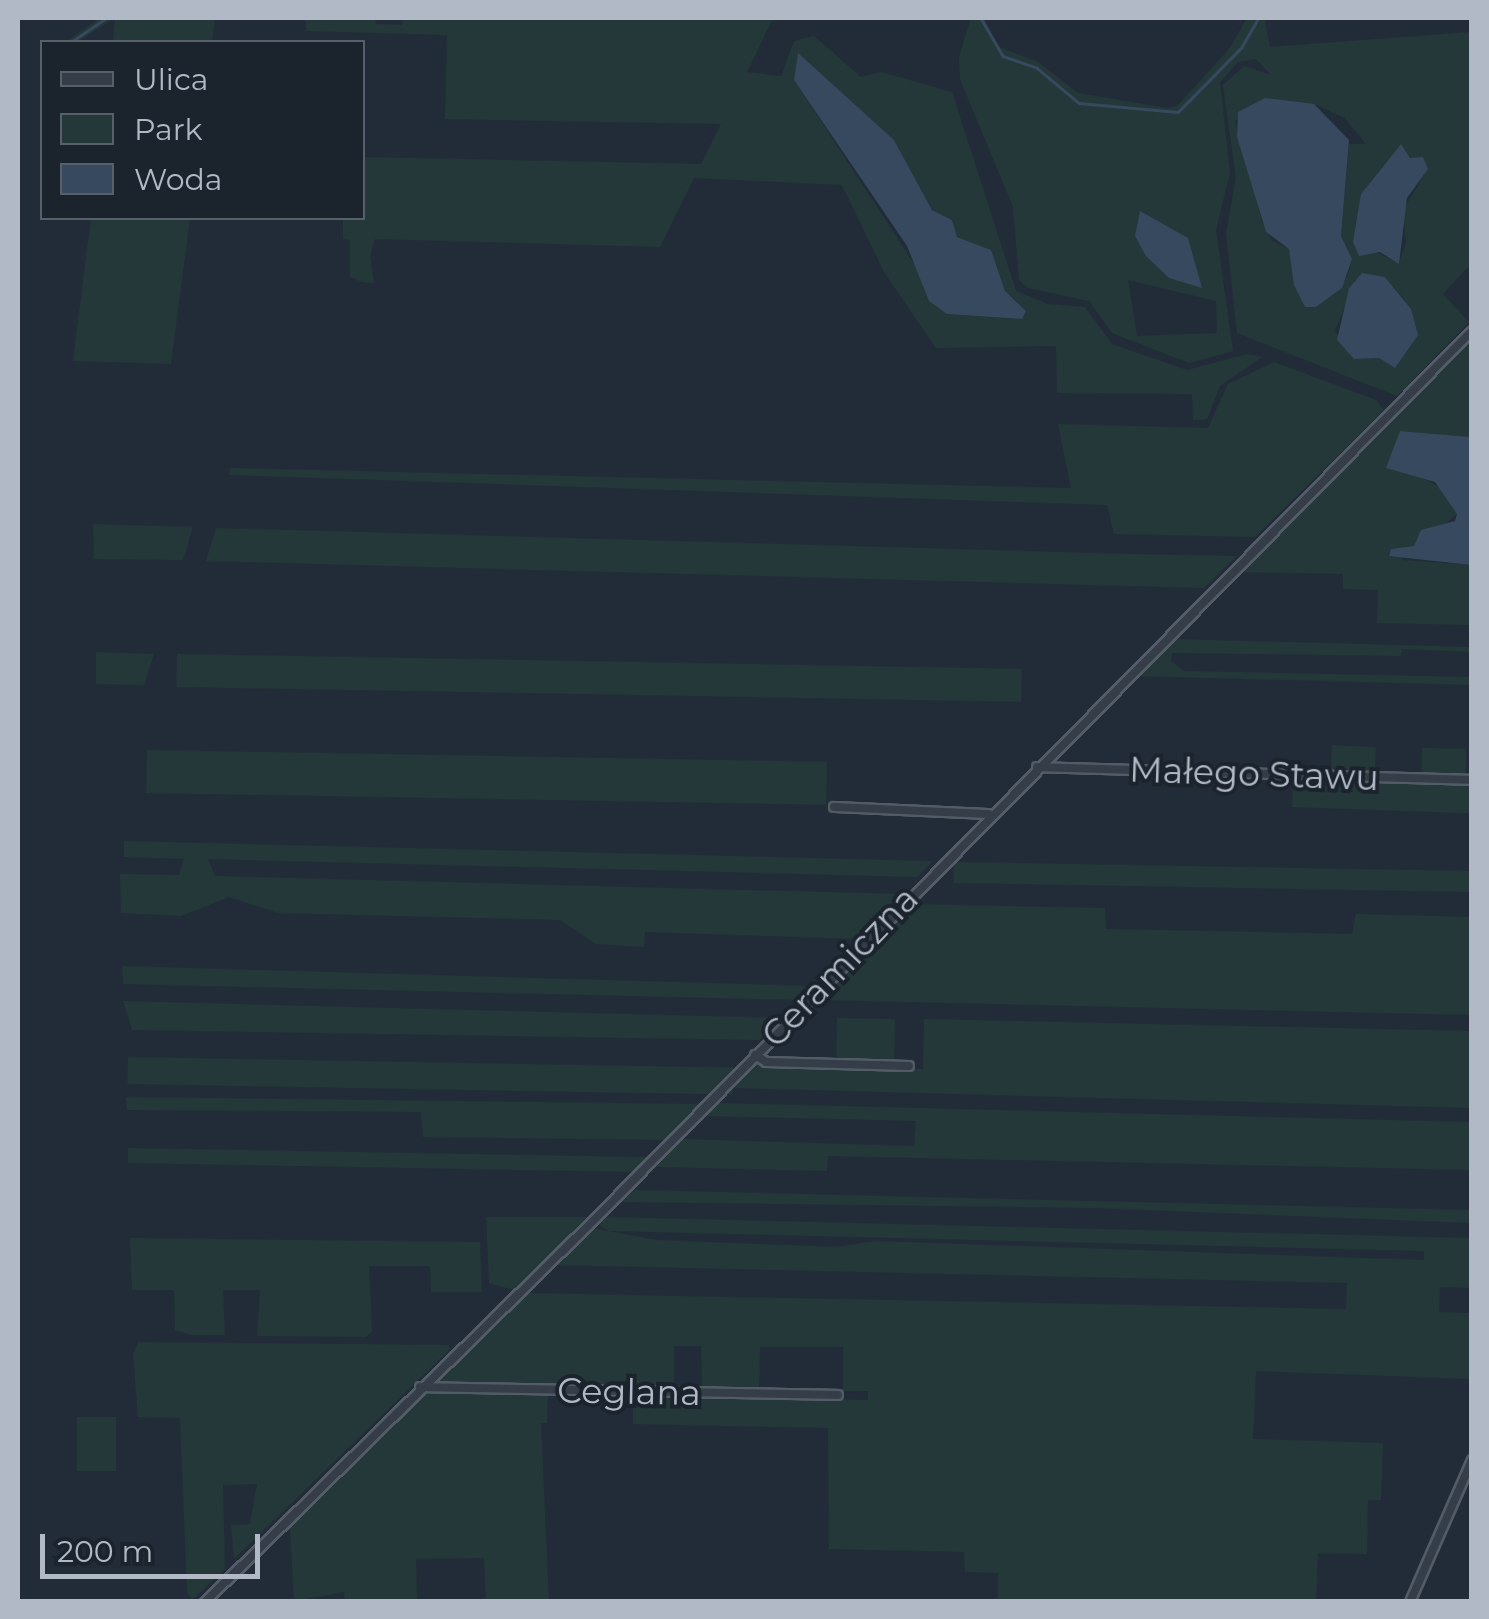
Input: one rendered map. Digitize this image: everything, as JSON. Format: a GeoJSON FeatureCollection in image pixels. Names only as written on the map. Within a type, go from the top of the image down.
{"type":"FeatureCollection","features":[{"type":"Feature","properties":{"kind":"street","name":"Ceramiczna"},"geometry":{"type":"LineString","coordinates":[[206,1602],[1472,331]]}},
{"type":"Feature","properties":{"kind":"street","name":"Małego Stawu"},"geometry":{"type":"LineString","coordinates":[[1037,767],[1472,780]]}},
{"type":"Feature","properties":{"kind":"street"},"geometry":{"type":"LineString","coordinates":[[834,807],[989,814]]}},
{"type":"Feature","properties":{"kind":"street"},"geometry":{"type":"LineString","coordinates":[[755,1054],[766,1062],[909,1066]]}},
{"type":"Feature","properties":{"kind":"street","name":"Ceglana"},"geometry":{"type":"LineString","coordinates":[[420,1387],[838,1395]]}},
{"type":"Feature","properties":{"kind":"street"},"geometry":{"type":"LineString","coordinates":[[1410,1602],[1472,1460]]}},
{"type":"Feature","properties":{"kind":"green space"},"geometry":{"type":"Polygon","coordinates":[[[100,18],[115,18],[80,40],[68,40],[100,18]]]}},
{"type":"Feature","properties":{"kind":"green space"},"geometry":{"type":"Polygon","coordinates":[[[115,18],[215,18],[212,40],[113,40],[115,18]]]}},
{"type":"Feature","properties":{"kind":"green space"},"geometry":{"type":"Polygon","coordinates":[[[292,18],[375,18],[376,24],[402,25],[404,18],[773,18],[747,72],[781,76],[794,41],[814,36],[861,77],[881,72],[952,92],[1016,291],[1048,304],[1085,307],[1112,344],[1187,370],[1247,354],[1262,357],[1220,386],[1207,419],[1193,420],[1192,394],[1057,393],[1056,346],[936,348],[884,272],[842,185],[694,178],[660,247],[375,239],[370,256],[374,283],[362,282],[350,277],[350,240],[343,239],[343,220],[365,220],[365,157],[701,164],[721,124],[445,119],[447,35],[306,31],[306,21],[292,18]],[[798,54],[794,80],[947,314],[1022,319],[1026,311],[1005,291],[991,250],[957,237],[952,220],[932,210],[894,140],[798,54]]]}},
{"type":"Feature","properties":{"kind":"green space"},"geometry":{"type":"Polygon","coordinates":[[[971,18],[984,18],[997,46],[1038,62],[1078,93],[1167,108],[1177,106],[1229,49],[1247,18],[1270,18],[1265,21],[1270,47],[1471,32],[1471,264],[1443,294],[1469,322],[1397,396],[1237,333],[1226,233],[1236,178],[1223,85],[1244,66],[1271,75],[1256,59],[1238,62],[1220,82],[1230,173],[1216,230],[1233,351],[1189,363],[1112,333],[1089,301],[1028,288],[1019,280],[1013,207],[960,79],[959,57],[971,18]],[[1314,104],[1252,105],[1235,121],[1262,222],[1271,240],[1289,249],[1302,300],[1327,296],[1347,277],[1352,259],[1341,236],[1349,144],[1366,144],[1345,118],[1314,104]],[[1406,154],[1391,156],[1367,186],[1353,242],[1399,263],[1406,243],[1403,211],[1427,169],[1406,154]],[[1385,277],[1355,280],[1335,331],[1354,358],[1379,358],[1395,367],[1410,340],[1405,300],[1385,277]],[[1128,280],[1137,336],[1217,333],[1216,301],[1128,280]]]}},
{"type":"Feature","properties":{"kind":"green space"},"geometry":{"type":"Polygon","coordinates":[[[91,220],[190,220],[171,364],[73,361],[91,220]]]}},
{"type":"Feature","properties":{"kind":"green space"},"geometry":{"type":"Polygon","coordinates":[[[1471,339],[1471,437],[1400,431],[1423,478],[1442,489],[1457,514],[1401,560],[1471,565],[1471,625],[1377,623],[1378,590],[1343,589],[1343,574],[1237,572],[1471,339]]]}},
{"type":"Feature","properties":{"kind":"green space"},"geometry":{"type":"Polygon","coordinates":[[[1274,362],[1376,400],[1384,410],[1255,537],[1114,534],[1107,505],[229,475],[230,468],[1071,488],[1058,424],[1208,428],[1228,384],[1274,362]]]}},
{"type":"Feature","properties":{"kind":"green space"},"geometry":{"type":"Polygon","coordinates":[[[93,524],[193,527],[183,560],[94,559],[93,524]]]}},
{"type":"Feature","properties":{"kind":"green space"},"geometry":{"type":"Polygon","coordinates":[[[216,528],[1237,556],[1204,588],[206,561],[216,528]]]}},
{"type":"Feature","properties":{"kind":"green space"},"geometry":{"type":"Polygon","coordinates":[[[1174,639],[1471,647],[1471,652],[1402,649],[1401,656],[1172,653],[1171,661],[1184,671],[1471,677],[1471,685],[1136,676],[1174,639]]]}},
{"type":"Feature","properties":{"kind":"green space"},"geometry":{"type":"Polygon","coordinates":[[[96,652],[154,654],[144,685],[96,684],[96,652]]]}},
{"type":"Feature","properties":{"kind":"green space"},"geometry":{"type":"Polygon","coordinates":[[[177,654],[1022,669],[1021,702],[176,687],[177,654]]]}},
{"type":"Feature","properties":{"kind":"green space"},"geometry":{"type":"Polygon","coordinates":[[[1332,745],[1376,747],[1375,774],[1331,772],[1332,745]]]}},
{"type":"Feature","properties":{"kind":"green space"},"geometry":{"type":"Polygon","coordinates":[[[1422,748],[1466,749],[1466,776],[1422,775],[1422,748]]]}},
{"type":"Feature","properties":{"kind":"green space"},"geometry":{"type":"Polygon","coordinates":[[[147,750],[827,762],[826,805],[146,793],[147,750]]]}},
{"type":"Feature","properties":{"kind":"green space"},"geometry":{"type":"Polygon","coordinates":[[[1293,778],[1471,784],[1470,813],[1292,807],[1293,778]]]}},
{"type":"Feature","properties":{"kind":"green space"},"geometry":{"type":"Polygon","coordinates":[[[124,841],[933,861],[917,877],[208,859],[215,876],[901,894],[858,939],[645,932],[644,947],[596,944],[560,920],[279,913],[229,897],[181,916],[121,913],[120,874],[179,875],[184,859],[124,857],[124,841]]]}},
{"type":"Feature","properties":{"kind":"green space"},"geometry":{"type":"Polygon","coordinates":[[[954,862],[1471,871],[1471,892],[954,883],[954,862]]]}},
{"type":"Feature","properties":{"kind":"green space"},"geometry":{"type":"Polygon","coordinates":[[[914,904],[1105,908],[1106,929],[1352,934],[1356,914],[1471,917],[1471,1015],[819,1000],[914,904]]]}},
{"type":"Feature","properties":{"kind":"green space"},"geometry":{"type":"Polygon","coordinates":[[[122,966],[812,986],[799,1000],[123,984],[122,966]]]}},
{"type":"Feature","properties":{"kind":"green space"},"geometry":{"type":"Polygon","coordinates":[[[123,1001],[781,1018],[759,1040],[132,1030],[123,1001]]]}},
{"type":"Feature","properties":{"kind":"green space"},"geometry":{"type":"Polygon","coordinates":[[[837,1018],[895,1019],[894,1061],[836,1060],[837,1018]]]}},
{"type":"Feature","properties":{"kind":"green space"},"geometry":{"type":"Polygon","coordinates":[[[924,1019],[1471,1031],[1471,1108],[733,1088],[756,1064],[923,1069],[924,1019]]]}},
{"type":"Feature","properties":{"kind":"green space"},"geometry":{"type":"Polygon","coordinates":[[[128,1057],[733,1068],[732,1095],[128,1084],[128,1057]]]}},
{"type":"Feature","properties":{"kind":"green space"},"geometry":{"type":"Polygon","coordinates":[[[126,1097],[699,1104],[665,1140],[423,1137],[421,1112],[127,1110],[126,1097]]]}},
{"type":"Feature","properties":{"kind":"green space"},"geometry":{"type":"Polygon","coordinates":[[[718,1103],[1471,1122],[1471,1170],[828,1156],[827,1171],[656,1167],[683,1139],[914,1146],[916,1121],[706,1116],[718,1103]]]}},
{"type":"Feature","properties":{"kind":"green space"},"geometry":{"type":"Polygon","coordinates":[[[128,1148],[653,1157],[653,1172],[128,1163],[128,1148]]]}},
{"type":"Feature","properties":{"kind":"green space"},"geometry":{"type":"Polygon","coordinates":[[[634,1190],[1471,1210],[1472,1223],[1094,1208],[621,1202],[634,1190]]]}},
{"type":"Feature","properties":{"kind":"green space"},"geometry":{"type":"Polygon","coordinates":[[[486,1217],[587,1217],[514,1290],[489,1283],[486,1217]]]}},
{"type":"Feature","properties":{"kind":"green space"},"geometry":{"type":"Polygon","coordinates":[[[607,1217],[1471,1238],[1471,1288],[1440,1287],[1439,1312],[1471,1313],[1471,1379],[1256,1371],[1253,1439],[1383,1443],[1381,1500],[1368,1500],[1367,1554],[1318,1553],[1316,1601],[998,1601],[998,1573],[965,1572],[964,1552],[829,1549],[828,1428],[633,1424],[633,1395],[868,1400],[868,1391],[843,1391],[843,1347],[760,1347],[759,1389],[702,1388],[701,1346],[674,1346],[674,1388],[433,1384],[527,1293],[1346,1309],[1347,1283],[555,1265],[592,1228],[656,1240],[837,1247],[876,1241],[1424,1260],[1424,1251],[609,1231],[599,1225],[607,1217]]]}},
{"type":"Feature","properties":{"kind":"green space"},"geometry":{"type":"Polygon","coordinates":[[[130,1238],[480,1242],[482,1292],[431,1292],[430,1266],[369,1266],[372,1331],[366,1337],[257,1336],[260,1290],[223,1290],[225,1335],[192,1335],[175,1330],[174,1290],[132,1290],[130,1238]]]}},
{"type":"Feature","properties":{"kind":"green space"},"geometry":{"type":"Polygon","coordinates":[[[138,1342],[448,1345],[450,1349],[234,1559],[231,1525],[250,1524],[257,1484],[223,1485],[225,1569],[193,1599],[187,1593],[180,1418],[138,1417],[133,1354],[138,1342]]]}},
{"type":"Feature","properties":{"kind":"green space"},"geometry":{"type":"Polygon","coordinates":[[[421,1391],[548,1395],[547,1423],[541,1423],[549,1601],[486,1601],[484,1558],[416,1559],[417,1601],[345,1601],[344,1592],[294,1601],[290,1527],[421,1391]]]}},
{"type":"Feature","properties":{"kind":"green space"},"geometry":{"type":"Polygon","coordinates":[[[77,1417],[116,1417],[116,1471],[77,1471],[77,1417]]]}},
{"type":"Feature","properties":{"kind":"water"},"geometry":{"type":"Polygon","coordinates":[[[798,53],[894,140],[932,210],[952,220],[957,237],[991,250],[1005,291],[1026,311],[1022,319],[947,314],[929,301],[907,246],[794,80],[798,53]]]}},
{"type":"Feature","properties":{"kind":"water"},"geometry":{"type":"Polygon","coordinates":[[[1265,98],[1314,104],[1349,140],[1341,236],[1352,259],[1342,288],[1316,307],[1305,307],[1294,285],[1289,249],[1266,232],[1237,137],[1238,112],[1265,98]]]}},
{"type":"Feature","properties":{"kind":"water"},"geometry":{"type":"Polygon","coordinates":[[[1401,144],[1410,158],[1423,157],[1428,169],[1407,198],[1399,264],[1380,252],[1359,256],[1353,242],[1361,194],[1401,144]]]}},
{"type":"Feature","properties":{"kind":"water"},"geometry":{"type":"Polygon","coordinates":[[[1140,211],[1188,238],[1202,288],[1169,278],[1146,256],[1135,236],[1140,211]]]}},
{"type":"Feature","properties":{"kind":"water"},"geometry":{"type":"Polygon","coordinates":[[[1362,273],[1385,277],[1411,309],[1418,335],[1395,368],[1379,358],[1354,359],[1337,340],[1349,288],[1362,273]]]}},
{"type":"Feature","properties":{"kind":"water"},"geometry":{"type":"Polygon","coordinates":[[[1400,431],[1471,437],[1471,565],[1389,556],[1391,549],[1414,546],[1421,530],[1455,521],[1457,514],[1435,482],[1386,468],[1400,431]]]}},
{"type":"Feature","properties":{"kind":"waterway"},"geometry":{"type":"LineString","coordinates":[[74,40],[106,18]]}},
{"type":"Feature","properties":{"kind":"waterway"},"geometry":{"type":"LineString","coordinates":[[981,18],[1003,56],[1037,68],[1079,103],[1178,112],[1241,48],[1258,18]]}}]}
